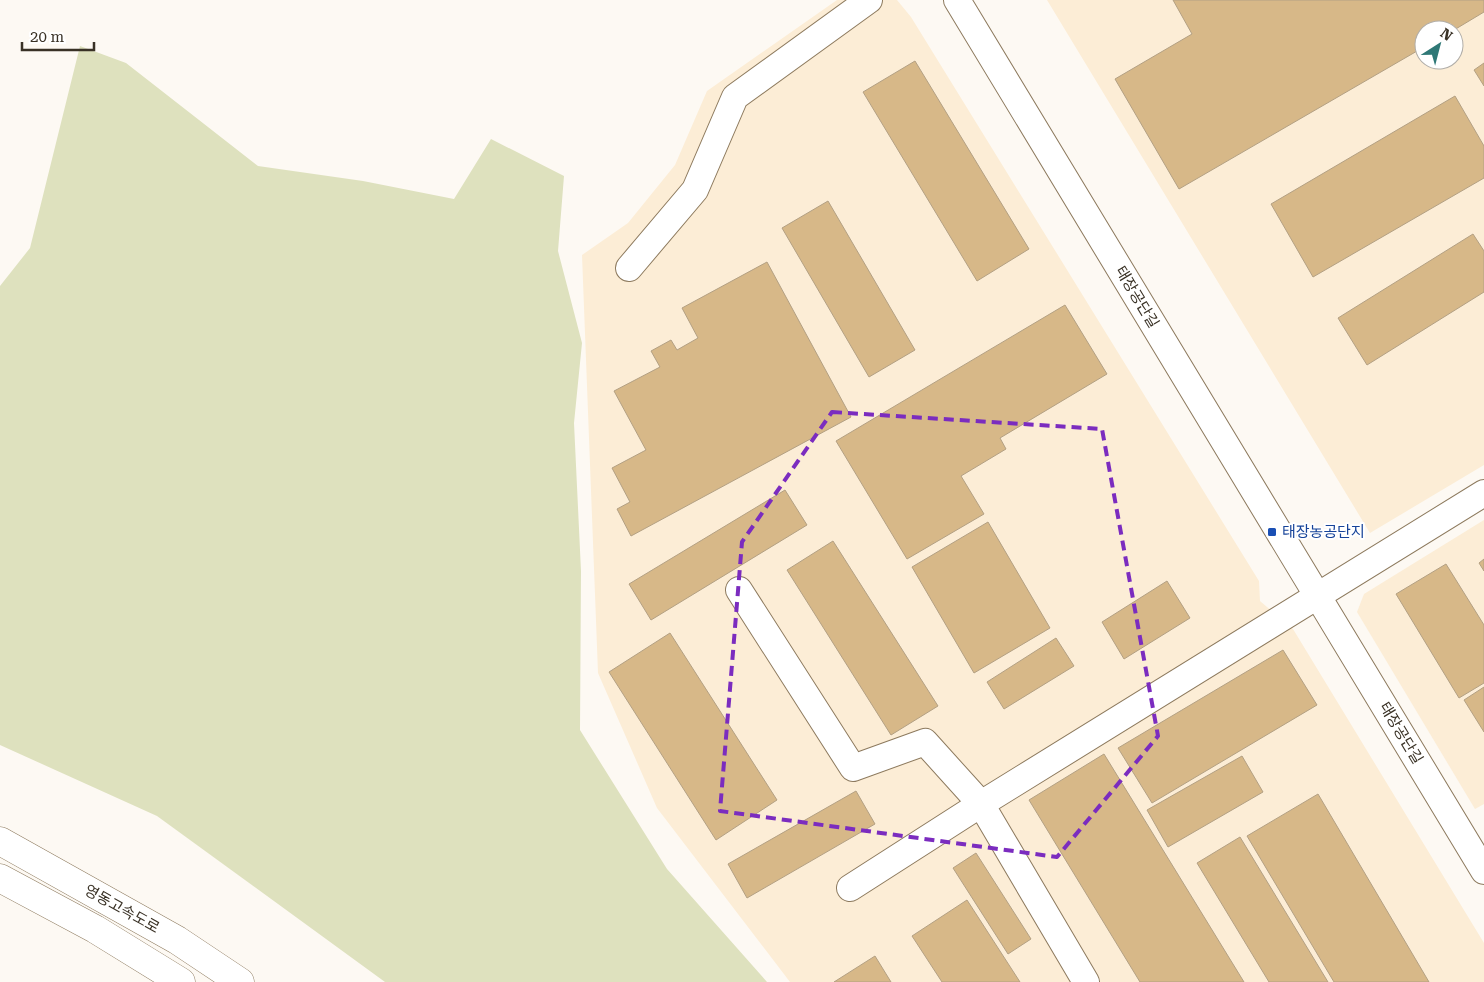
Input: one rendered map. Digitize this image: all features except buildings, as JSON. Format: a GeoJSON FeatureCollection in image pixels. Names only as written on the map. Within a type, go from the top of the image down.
{"type":"FeatureCollection","features":[{"type":"Feature","properties":{"kind":"highway","name":"영동고속도로"},"geometry":{"type":"LineString","coordinates":[[0,842],[177,940],[240,982]]}},
{"type":"Feature","properties":{"kind":"highway","name":"영동고속도로"},"geometry":{"type":"LineString","coordinates":[[0,878],[95,929],[181,982]]}},
{"type":"Feature","properties":{"kind":"street"},"geometry":{"type":"LineString","coordinates":[[629,268],[695,190],[735,97],[869,0]]}},
{"type":"Feature","properties":{"kind":"street","name":"태장공단길"},"geometry":{"type":"LineString","coordinates":[[957,0],[1484,871]]}},
{"type":"Feature","properties":{"kind":"street"},"geometry":{"type":"LineString","coordinates":[[850,888],[980,804],[1484,493]]}},
{"type":"Feature","properties":{"kind":"street"},"geometry":{"type":"LineString","coordinates":[[739,590],[853,768],[925,742],[980,804],[1086,982]]}},
{"type":"Feature","properties":{"kind":"highlighted area"},"geometry":{"type":"Polygon","coordinates":[[[832,412],[1102,429],[1158,736],[1057,857],[720,811],[742,542],[832,412]]]}},
{"type":"Feature","properties":{"kind":"shaded area"},"geometry":{"type":"Polygon","coordinates":[[[837,0],[897,0],[911,17],[1259,581],[1260,601],[1293,629],[1484,943],[1484,982],[790,982],[657,808],[598,673],[582,255],[628,223],[675,165],[707,91],[837,0]]]}},
{"type":"Feature","properties":{"kind":"shaded area"},"geometry":{"type":"Polygon","coordinates":[[[1047,0],[1484,0],[1484,465],[1370,533],[1047,0]]]}},
{"type":"Feature","properties":{"kind":"shaded area"},"geometry":{"type":"Polygon","coordinates":[[[1484,520],[1484,804],[1475,809],[1357,612],[1364,594],[1484,520]]]}},
{"type":"Feature","properties":{"kind":"green space"},"geometry":{"type":"Polygon","coordinates":[[[80,46],[126,63],[258,166],[363,181],[454,199],[491,139],[564,176],[558,251],[582,343],[574,423],[581,571],[580,730],[667,869],[767,982],[385,982],[157,816],[0,745],[0,286],[30,248],[80,46]]]}},
{"type":"Feature","properties":{"kind":"place","name":"태장농공단지"},"geometry":{"type":"Point","coordinates":[1272,532]}}]}
